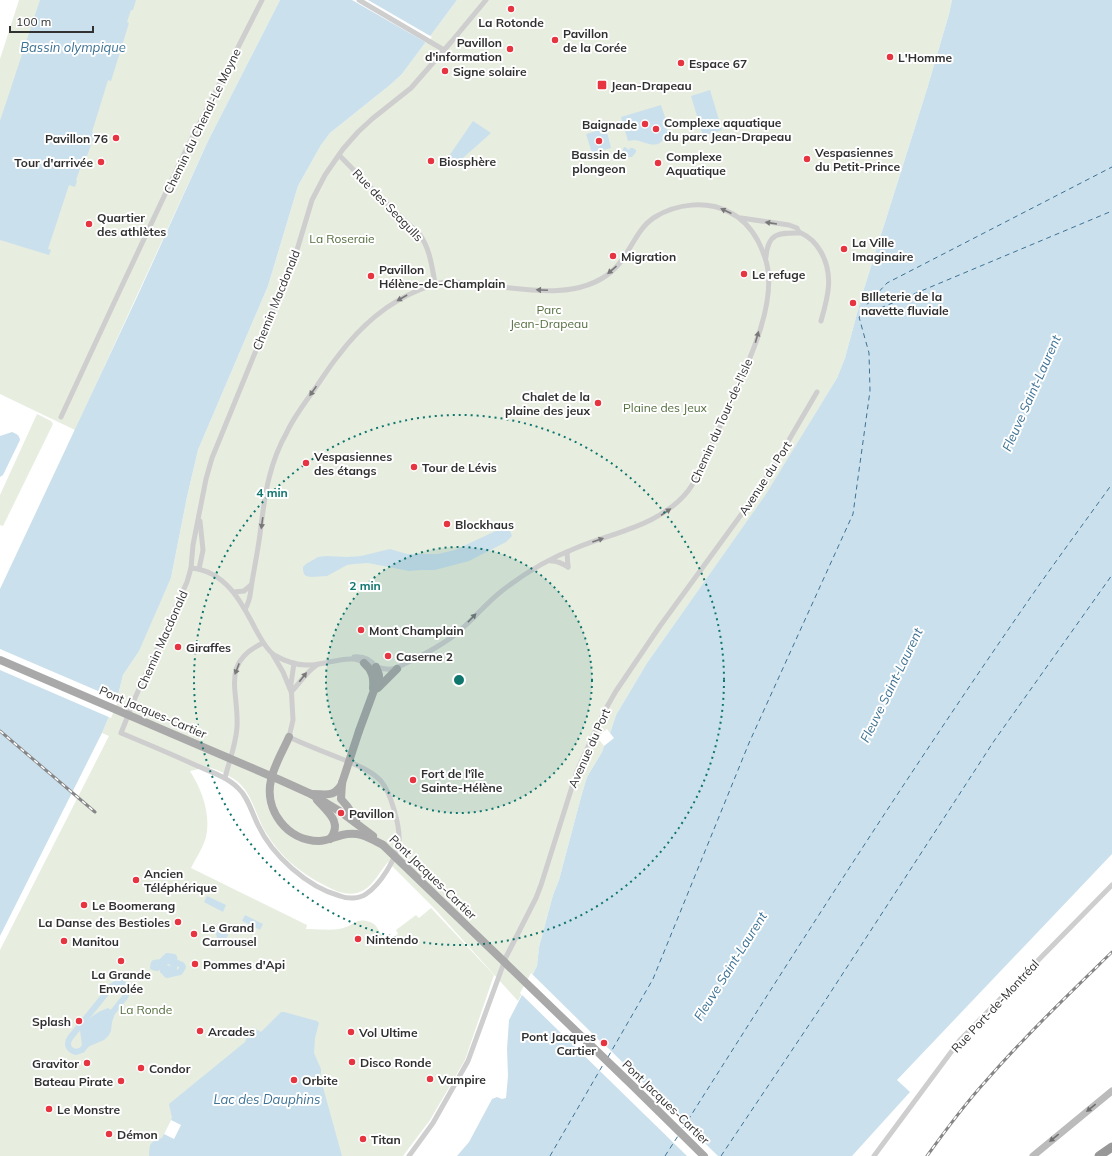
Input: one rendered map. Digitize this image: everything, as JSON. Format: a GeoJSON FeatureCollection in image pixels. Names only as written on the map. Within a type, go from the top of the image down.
{"type":"FeatureCollection","features":[{"type":"Feature","properties":{"kind":"highway"},"geometry":{"type":"LineString","coordinates":[[1099,1156],[1112,1146]]}},
{"type":"Feature","properties":{"kind":"main road","name":"Pont Jacques-Cartier"},"geometry":{"type":"LineString","coordinates":[[0,660],[311,794],[359,824],[383,844],[704,1156]]}},
{"type":"Feature","properties":{"kind":"main road"},"geometry":{"type":"LineString","coordinates":[[364,663],[371,671],[374,682],[373,693]]}},
{"type":"Feature","properties":{"kind":"main road"},"geometry":{"type":"LineString","coordinates":[[311,794],[334,794],[337,792],[342,783],[359,731],[378,681],[379,675],[376,667]]}},
{"type":"Feature","properties":{"kind":"main road"},"geometry":{"type":"LineString","coordinates":[[373,693],[397,669]]}},
{"type":"Feature","properties":{"kind":"main road"},"geometry":{"type":"LineString","coordinates":[[289,737],[271,779],[270,795],[272,808],[277,818],[285,828],[302,838],[309,840],[317,841],[356,833],[383,844]]}},
{"type":"Feature","properties":{"kind":"main road"},"geometry":{"type":"LineString","coordinates":[[342,783],[341,799],[359,824]]}},
{"type":"Feature","properties":{"kind":"main road"},"geometry":{"type":"LineString","coordinates":[[311,794],[329,813],[334,821],[335,830],[330,839]]}},
{"type":"Feature","properties":{"kind":"main road"},"geometry":{"type":"LineString","coordinates":[[1035,1155],[1112,1091]]}},
{"type":"Feature","properties":{"kind":"street","name":"Chemin du Chenal-Le Moyne"},"geometry":{"type":"LineString","coordinates":[[61,417],[184,154],[262,0]]}},
{"type":"Feature","properties":{"kind":"street"},"geometry":{"type":"LineString","coordinates":[[359,0],[444,50]]}},
{"type":"Feature","properties":{"kind":"street","name":"Chemin Macdonald"},"geometry":{"type":"LineString","coordinates":[[225,778],[121,733],[187,582],[191,568],[193,545],[200,516],[206,479],[214,452],[298,250],[315,193],[325,175],[339,155],[364,126],[412,88],[486,0]]}},
{"type":"Feature","properties":{"kind":"street","name":"Rue des Seagulls"},"geometry":{"type":"LineString","coordinates":[[339,155],[420,235],[429,254],[435,283]]}},
{"type":"Feature","properties":{"kind":"street","name":"Chemin du Tour-de-l'Isle"},"geometry":{"type":"LineString","coordinates":[[245,609],[249,602],[256,565],[269,477],[278,451],[289,427],[338,356],[364,328],[389,306],[410,294],[435,283],[463,282],[560,291],[590,284],[611,273],[629,251],[645,224],[666,212],[698,204],[719,207],[741,218],[789,225],[797,228],[799,232],[810,238],[816,244],[824,257],[829,274],[829,286],[821,321]]}},
{"type":"Feature","properties":{"kind":"street","name":"Chemin du Tour-de-l'Isle"},"geometry":{"type":"LineString","coordinates":[[741,218],[756,237],[766,260]]}},
{"type":"Feature","properties":{"kind":"street","name":"Chemin du Tour-de-l'Isle"},"geometry":{"type":"LineString","coordinates":[[397,669],[442,645],[459,631],[488,602],[525,574],[567,552],[631,529],[660,515],[672,507],[689,490],[710,449],[755,346],[766,308],[768,295],[766,260],[767,248],[772,239],[776,236],[785,232],[799,232]]}},
{"type":"Feature","properties":{"kind":"street","name":"Avenue du Port"},"geometry":{"type":"LineString","coordinates":[[409,1156],[433,1123],[468,1061],[506,957],[541,885],[576,771],[604,712],[616,691],[660,626],[754,497],[817,392]]}},
{"type":"Feature","properties":{"kind":"street","name":"Chemin Macdonald"},"geometry":{"type":"LineString","coordinates":[[199,569],[203,550],[200,516]]}},
{"type":"Feature","properties":{"kind":"street"},"geometry":{"type":"LineString","coordinates":[[193,545],[203,546]]}},
{"type":"Feature","properties":{"kind":"street"},"geometry":{"type":"LineString","coordinates":[[549,561],[562,563],[568,568],[567,552]]}},
{"type":"Feature","properties":{"kind":"street"},"geometry":{"type":"LineString","coordinates":[[191,568],[209,573],[234,592],[263,643],[273,654],[283,672],[291,692]]}},
{"type":"Feature","properties":{"kind":"street"},"geometry":{"type":"LineString","coordinates":[[234,592],[244,591],[251,585]]}},
{"type":"Feature","properties":{"kind":"street"},"geometry":{"type":"LineString","coordinates":[[263,643],[252,648],[245,654],[234,671],[237,716],[236,735],[225,778],[242,791],[262,834],[278,855],[295,871],[316,885],[340,896],[356,897],[367,894],[385,873],[393,860],[397,849],[399,832],[389,794],[382,782],[367,770],[289,737],[293,720],[291,684],[294,663]]}},
{"type":"Feature","properties":{"kind":"street"},"geometry":{"type":"LineString","coordinates":[[273,654],[294,663],[306,665],[351,659],[356,656],[365,658],[376,667]]}},
{"type":"Feature","properties":{"kind":"street"},"geometry":{"type":"LineString","coordinates":[[351,659],[385,670],[397,669]]}},
{"type":"Feature","properties":{"kind":"street"},"geometry":{"type":"LineString","coordinates":[[291,692],[306,674],[318,664]]}},
{"type":"Feature","properties":{"kind":"street","name":"Rue Port-de-Montréal"},"geometry":{"type":"LineString","coordinates":[[874,1156],[960,1040],[1112,885]]}},
{"type":"Feature","properties":{"kind":"green space"},"geometry":{"type":"Polygon","coordinates":[[[19,0],[280,0],[208,141],[75,430],[0,394],[0,59],[19,0]]]}},
{"type":"Feature","properties":{"kind":"green space","name":"Parc Jean-Drapeau"},"geometry":{"type":"Polygon","coordinates":[[[457,0],[952,0],[927,89],[862,295],[845,358],[837,378],[767,493],[647,663],[616,715],[610,733],[607,729],[597,737],[604,746],[587,777],[539,947],[537,966],[518,1001],[433,907],[388,862],[374,881],[364,890],[354,894],[349,894],[334,890],[307,875],[284,856],[266,833],[251,800],[238,782],[218,770],[211,768],[190,771],[202,794],[207,820],[205,841],[191,868],[307,925],[306,929],[340,929],[362,920],[375,925],[383,936],[391,939],[398,934],[396,930],[416,915],[419,918],[431,908],[494,975],[465,1060],[430,1120],[403,1156],[0,1156],[0,950],[109,736],[102,733],[118,695],[123,675],[138,652],[171,578],[198,450],[268,286],[298,186],[321,145],[330,133],[402,74],[457,0]]]}},
{"type":"Feature","properties":{"kind":"green space"},"geometry":{"type":"Polygon","coordinates":[[[37,414],[51,421],[53,424],[3,526],[0,525],[0,495],[37,414]]]}},
{"type":"Feature","properties":{"kind":"water","name":"Bassin olympique"},"geometry":{"type":"Polygon","coordinates":[[[40,0],[136,0],[127,22],[129,23],[111,81],[108,80],[92,132],[95,134],[83,167],[81,166],[75,187],[69,185],[48,249],[51,250],[49,255],[0,240],[0,121],[40,0]]]}},
{"type":"Feature","properties":{"kind":"water"},"geometry":{"type":"Polygon","coordinates":[[[280,0],[457,0],[402,74],[330,133],[321,145],[298,186],[268,286],[198,450],[171,578],[139,651],[123,675],[118,695],[102,733],[0,936],[0,589],[137,297],[208,141],[280,0]]]}},
{"type":"Feature","properties":{"kind":"water","name":"Fleuve Saint-Laurent"},"geometry":{"type":"Polygon","coordinates":[[[952,0],[1112,0],[1112,854],[897,1080],[910,1092],[852,1156],[457,1156],[469,1142],[492,1099],[497,1097],[502,1099],[506,1098],[509,1020],[537,966],[539,947],[587,777],[604,746],[614,738],[610,733],[616,715],[647,663],[766,494],[837,378],[845,358],[862,295],[927,89],[952,0]]]}},
{"type":"Feature","properties":{"kind":"water"},"geometry":{"type":"Polygon","coordinates":[[[710,90],[722,130],[703,136],[691,96],[710,90]]]}},
{"type":"Feature","properties":{"kind":"water","name":"Baignade"},"geometry":{"type":"Polygon","coordinates":[[[661,105],[668,130],[665,139],[660,143],[655,144],[631,140],[628,141],[621,117],[661,105]]]}},
{"type":"Feature","properties":{"kind":"water"},"geometry":{"type":"Polygon","coordinates":[[[473,121],[491,133],[455,165],[447,159],[473,121]]]}},
{"type":"Feature","properties":{"kind":"water","name":"Bassin de plongeon"},"geometry":{"type":"Polygon","coordinates":[[[606,128],[611,148],[592,153],[586,134],[606,128]]]}},
{"type":"Feature","properties":{"kind":"water"},"geometry":{"type":"Polygon","coordinates":[[[624,147],[629,150],[630,148],[633,148],[636,152],[632,157],[627,157],[624,159],[620,154],[624,147]]]}},
{"type":"Feature","properties":{"kind":"water"},"geometry":{"type":"Polygon","coordinates":[[[12,432],[18,435],[20,440],[3,475],[0,477],[0,436],[12,432]]]}},
{"type":"Feature","properties":{"kind":"water"},"geometry":{"type":"Polygon","coordinates":[[[502,528],[509,528],[512,536],[506,542],[469,561],[435,570],[409,571],[368,563],[347,565],[327,576],[311,577],[306,576],[303,570],[303,567],[306,564],[318,557],[326,556],[361,556],[390,549],[407,554],[438,554],[455,550],[502,528]]]}},
{"type":"Feature","properties":{"kind":"water"},"geometry":{"type":"Polygon","coordinates":[[[207,896],[226,905],[223,912],[204,902],[207,896]]]}},
{"type":"Feature","properties":{"kind":"water"},"geometry":{"type":"Polygon","coordinates":[[[245,915],[263,924],[260,930],[242,921],[245,915]]]}},
{"type":"Feature","properties":{"kind":"water"},"geometry":{"type":"Polygon","coordinates":[[[220,928],[224,928],[228,934],[224,940],[220,940],[216,936],[216,932],[220,928]]]}},
{"type":"Feature","properties":{"kind":"water"},"geometry":{"type":"Polygon","coordinates":[[[108,1008],[115,1013],[109,1035],[104,1040],[85,1048],[82,1046],[80,1030],[92,1017],[108,1008]]]}},
{"type":"Feature","properties":{"kind":"water","name":"Lac des Dauphins"},"geometry":{"type":"Polygon","coordinates":[[[281,1012],[317,1021],[319,1023],[315,1038],[314,1053],[321,1069],[321,1080],[342,1156],[149,1156],[151,1144],[162,1138],[172,1118],[169,1104],[245,1042],[252,1027],[261,1032],[281,1012]]]}},
{"type":"Feature","properties":{"kind":"pier"},"geometry":{"type":"Polygon","coordinates":[[[352,0],[368,0],[432,37],[427,43],[352,0]]]}},
{"type":"Feature","properties":{"kind":"pier"},"geometry":{"type":"Polygon","coordinates":[[[0,649],[119,700],[111,718],[0,670],[0,649]]]}},
{"type":"Feature","properties":{"kind":"pier"},"geometry":{"type":"Polygon","coordinates":[[[531,973],[718,1156],[687,1156],[520,993],[531,973]]]}},
{"type":"Feature","properties":{"kind":"pier"},"geometry":{"type":"Polygon","coordinates":[[[171,1120],[181,1125],[174,1139],[164,1134],[171,1120]]]}},
{"type":"Feature","properties":{"kind":"waterway"},"geometry":{"type":"LineString","coordinates":[[167,956],[174,957],[175,962],[182,965],[183,967],[180,972],[167,975],[163,971],[167,968],[172,970],[174,968],[174,965],[170,961],[167,961],[157,968],[153,967],[154,963],[161,962],[167,956]]}},
{"type":"Feature","properties":{"kind":"waterway","name":"Splash"},"geometry":{"type":"LineString","coordinates":[[119,982],[124,984],[126,988],[127,992],[125,997],[82,1050],[76,1052],[71,1050],[68,1045],[70,1038],[112,986],[119,982]]}},
{"type":"Feature","properties":{"kind":"ferry route"},"geometry":{"type":"LineString","coordinates":[[861,311],[887,283],[1112,167]]}},
{"type":"Feature","properties":{"kind":"ferry route"},"geometry":{"type":"LineString","coordinates":[[608,1057],[653,979],[749,743],[853,514],[870,391],[869,353],[859,317],[1112,211]]}},
{"type":"Feature","properties":{"kind":"ferry route"},"geometry":{"type":"LineString","coordinates":[[683,1128],[939,731],[1028,601],[1112,484]]}},
{"type":"Feature","properties":{"kind":"ferry route"},"geometry":{"type":"LineString","coordinates":[[721,1156],[823,1004],[994,741],[1112,575]]}},
{"type":"Feature","properties":{"kind":"ferry route"},"geometry":{"type":"LineString","coordinates":[[550,1156],[604,1063]]}},
{"type":"Feature","properties":{"kind":"ferry route"},"geometry":{"type":"LineString","coordinates":[[665,1156],[678,1136]]}},
{"type":"Feature","properties":{"kind":"railway"},"geometry":{"type":"LineString","coordinates":[[0,731],[95,812]]}},
{"type":"Feature","properties":{"kind":"railway"},"geometry":{"type":"LineString","coordinates":[[927,1156],[962,1109],[1000,1065],[1112,952]]}},
{"type":"Feature","properties":{"kind":"place","name":"La Rotonde"},"geometry":{"type":"Point","coordinates":[511,9]}},
{"type":"Feature","properties":{"kind":"place","name":"Pavillon de la Corée"},"geometry":{"type":"Point","coordinates":[555,40]}},
{"type":"Feature","properties":{"kind":"place","name":"Pavillon d'information"},"geometry":{"type":"Point","coordinates":[510,49]}},
{"type":"Feature","properties":{"kind":"place","name":"L'Homme"},"geometry":{"type":"Point","coordinates":[890,57]}},
{"type":"Feature","properties":{"kind":"place","name":"Espace 67"},"geometry":{"type":"Point","coordinates":[681,63]}},
{"type":"Feature","properties":{"kind":"place","name":"Signe solaire"},"geometry":{"type":"Point","coordinates":[445,71]}},
{"type":"Feature","properties":{"kind":"place","name":"Jean-Drapeau"},"geometry":{"type":"Point","coordinates":[602,85]}},
{"type":"Feature","properties":{"kind":"place","name":"Baignade"},"geometry":{"type":"Point","coordinates":[645,124]}},
{"type":"Feature","properties":{"kind":"place","name":"Complexe aquatique du parc Jean-Drapeau"},"geometry":{"type":"Point","coordinates":[656,129]}},
{"type":"Feature","properties":{"kind":"place","name":"Pavillon 76"},"geometry":{"type":"Point","coordinates":[116,138]}},
{"type":"Feature","properties":{"kind":"place","name":"Bassin de plongeon"},"geometry":{"type":"Point","coordinates":[599,141]}},
{"type":"Feature","properties":{"kind":"place","name":"Vespasiennes du Petit-Prince"},"geometry":{"type":"Point","coordinates":[807,159]}},
{"type":"Feature","properties":{"kind":"place","name":"Biosphère"},"geometry":{"type":"Point","coordinates":[431,161]}},
{"type":"Feature","properties":{"kind":"place","name":"Tour d'arrivée"},"geometry":{"type":"Point","coordinates":[101,162]}},
{"type":"Feature","properties":{"kind":"place","name":"Complexe Aquatique"},"geometry":{"type":"Point","coordinates":[658,163]}},
{"type":"Feature","properties":{"kind":"place","name":"Quartier des athlètes"},"geometry":{"type":"Point","coordinates":[89,224]}},
{"type":"Feature","properties":{"kind":"place","name":"La Ville Imaginaire"},"geometry":{"type":"Point","coordinates":[844,249]}},
{"type":"Feature","properties":{"kind":"place","name":"Migration"},"geometry":{"type":"Point","coordinates":[613,256]}},
{"type":"Feature","properties":{"kind":"place","name":"Le refuge"},"geometry":{"type":"Point","coordinates":[744,274]}},
{"type":"Feature","properties":{"kind":"place","name":"Pavillon Hélène-de-Champlain"},"geometry":{"type":"Point","coordinates":[371,276]}},
{"type":"Feature","properties":{"kind":"place","name":"BIlleterie de la navette fluviale"},"geometry":{"type":"Point","coordinates":[853,303]}},
{"type":"Feature","properties":{"kind":"place","name":"Chalet de la plaine des jeux"},"geometry":{"type":"Point","coordinates":[598,403]}},
{"type":"Feature","properties":{"kind":"place","name":"Vespasiennes des étangs"},"geometry":{"type":"Point","coordinates":[306,463]}},
{"type":"Feature","properties":{"kind":"place","name":"Tour de Lévis"},"geometry":{"type":"Point","coordinates":[414,467]}},
{"type":"Feature","properties":{"kind":"place","name":"Blockhaus"},"geometry":{"type":"Point","coordinates":[447,524]}},
{"type":"Feature","properties":{"kind":"place","name":"Mont Champlain"},"geometry":{"type":"Point","coordinates":[361,630]}},
{"type":"Feature","properties":{"kind":"place","name":"Giraffes"},"geometry":{"type":"Point","coordinates":[178,647]}},
{"type":"Feature","properties":{"kind":"place","name":"Caserne 2"},"geometry":{"type":"Point","coordinates":[388,656]}},
{"type":"Feature","properties":{"kind":"place","name":"Fort de l'île Sainte-Hélène"},"geometry":{"type":"Point","coordinates":[413,780]}},
{"type":"Feature","properties":{"kind":"place","name":"Pavillon"},"geometry":{"type":"Point","coordinates":[341,813]}},
{"type":"Feature","properties":{"kind":"place","name":"Ancien Téléphérique"},"geometry":{"type":"Point","coordinates":[136,880]}},
{"type":"Feature","properties":{"kind":"place","name":"Le Boomerang"},"geometry":{"type":"Point","coordinates":[84,905]}},
{"type":"Feature","properties":{"kind":"place","name":"La Danse des Bestioles"},"geometry":{"type":"Point","coordinates":[178,922]}},
{"type":"Feature","properties":{"kind":"place","name":"Le Grand Carrousel"},"geometry":{"type":"Point","coordinates":[194,934]}},
{"type":"Feature","properties":{"kind":"place","name":"Nintendo"},"geometry":{"type":"Point","coordinates":[358,939]}},
{"type":"Feature","properties":{"kind":"place","name":"Manitou"},"geometry":{"type":"Point","coordinates":[64,941]}},
{"type":"Feature","properties":{"kind":"place","name":"La Grande Envolée"},"geometry":{"type":"Point","coordinates":[121,961]}},
{"type":"Feature","properties":{"kind":"place","name":"Pommes d'Api"},"geometry":{"type":"Point","coordinates":[195,964]}},
{"type":"Feature","properties":{"kind":"place","name":"Splash"},"geometry":{"type":"Point","coordinates":[79,1021]}},
{"type":"Feature","properties":{"kind":"place","name":"Arcades"},"geometry":{"type":"Point","coordinates":[200,1031]}},
{"type":"Feature","properties":{"kind":"place","name":"Vol Ultime"},"geometry":{"type":"Point","coordinates":[351,1032]}},
{"type":"Feature","properties":{"kind":"place","name":"Pont Jacques Cartier"},"geometry":{"type":"Point","coordinates":[604,1043]}},
{"type":"Feature","properties":{"kind":"place","name":"Disco Ronde"},"geometry":{"type":"Point","coordinates":[352,1062]}},
{"type":"Feature","properties":{"kind":"place","name":"Gravitor"},"geometry":{"type":"Point","coordinates":[87,1063]}},
{"type":"Feature","properties":{"kind":"place","name":"Condor"},"geometry":{"type":"Point","coordinates":[141,1068]}},
{"type":"Feature","properties":{"kind":"place","name":"Vampire"},"geometry":{"type":"Point","coordinates":[430,1079]}},
{"type":"Feature","properties":{"kind":"place","name":"Orbite"},"geometry":{"type":"Point","coordinates":[294,1080]}},
{"type":"Feature","properties":{"kind":"place","name":"Bateau Pirate"},"geometry":{"type":"Point","coordinates":[121,1081]}},
{"type":"Feature","properties":{"kind":"place","name":"Le Monstre"},"geometry":{"type":"Point","coordinates":[49,1109]}},
{"type":"Feature","properties":{"kind":"place","name":"Démon"},"geometry":{"type":"Point","coordinates":[109,1134]}},
{"type":"Feature","properties":{"kind":"place","name":"Titan"},"geometry":{"type":"Point","coordinates":[363,1139]}},
{"type":"Feature","properties":{"kind":"park label","name":"La Roseraie"},"geometry":{"type":"Point","coordinates":[342,238]}},
{"type":"Feature","properties":{"kind":"park label","name":"Plaine des Jeux"},"geometry":{"type":"Point","coordinates":[665,407]}},
{"type":"Feature","properties":{"kind":"park label","name":"La Ronde"},"geometry":{"type":"Point","coordinates":[146,1009]}}]}
